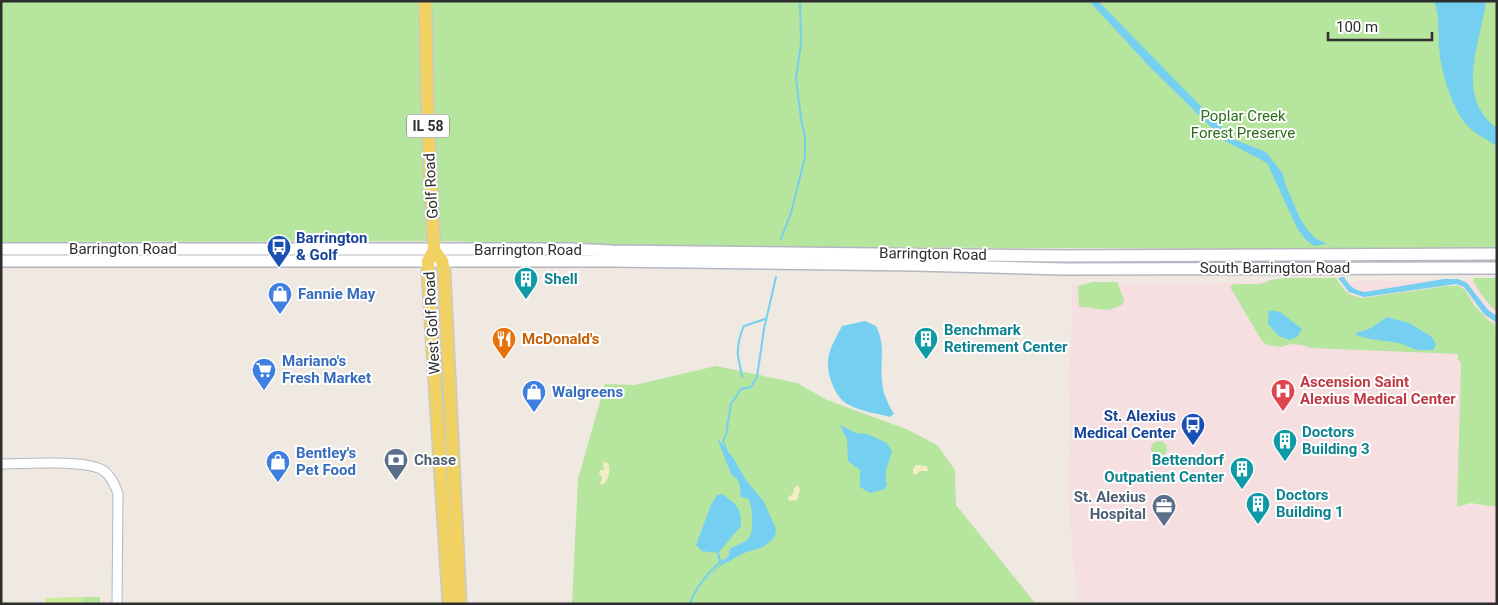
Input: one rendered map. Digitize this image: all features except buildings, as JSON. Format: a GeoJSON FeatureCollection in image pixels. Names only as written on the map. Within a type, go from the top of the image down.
{"type":"FeatureCollection","features":[{"type":"Feature","properties":{"kind":"main road","name":"Golf Road"},"geometry":{"type":"LineString","coordinates":[[425,1],[431,256]]}},
{"type":"Feature","properties":{"kind":"main road","name":"Barrington Road"},"geometry":{"type":"LineString","coordinates":[[1,249],[431,256]]}},
{"type":"Feature","properties":{"kind":"main road","name":"Barrington Road"},"geometry":{"type":"LineString","coordinates":[[1,261],[431,256],[568,249],[1055,256]]}},
{"type":"Feature","properties":{"kind":"main road","name":"South Barrington Road"},"geometry":{"type":"LineString","coordinates":[[1055,256],[1497,254]]}},
{"type":"Feature","properties":{"kind":"main road","name":"West Golf Road"},"geometry":{"type":"LineString","coordinates":[[449,604],[431,256],[442,261],[445,290],[460,604]]}},
{"type":"Feature","properties":{"kind":"main road","name":"Barrington Road"},"geometry":{"type":"LineString","coordinates":[[442,261],[690,262],[1054,269]]}},
{"type":"Feature","properties":{"kind":"main road","name":"South Barrington Road"},"geometry":{"type":"LineString","coordinates":[[1054,269],[1497,268]]}},
{"type":"Feature","properties":{"kind":"street"},"geometry":{"type":"LineString","coordinates":[[1,464],[85,465],[105,472],[116,487],[118,494],[117,604]]}},
{"type":"Feature","properties":{"kind":"shaded area","name":"Ascension Saint Alexius Medical Center"},"geometry":{"type":"Polygon","coordinates":[[[1497,280],[1497,604],[1078,604],[1067,469],[1071,447],[1069,376],[1073,284],[1497,280]]]}},
{"type":"Feature","properties":{"kind":"green space","name":"Poplar Creek Forest Preserve"},"geometry":{"type":"Polygon","coordinates":[[[1,1],[1497,1],[1497,250],[581,246],[453,241],[1,242],[1,1]]]}},
{"type":"Feature","properties":{"kind":"green space"},"geometry":{"type":"Polygon","coordinates":[[[1285,278],[1336,278],[1347,292],[1363,298],[1447,286],[1458,286],[1465,290],[1474,305],[1488,320],[1495,324],[1497,346],[1497,507],[1471,503],[1457,507],[1461,364],[1458,354],[1311,348],[1290,344],[1281,347],[1267,345],[1262,341],[1230,287],[1234,284],[1260,284],[1270,280],[1285,278]]]}},
{"type":"Feature","properties":{"kind":"green space"},"geometry":{"type":"Polygon","coordinates":[[[1473,278],[1497,278],[1497,312],[1476,287],[1473,278]]]}},
{"type":"Feature","properties":{"kind":"green space"},"geometry":{"type":"Polygon","coordinates":[[[1093,282],[1117,282],[1124,300],[1123,304],[1107,310],[1079,306],[1078,286],[1093,282]]]}},
{"type":"Feature","properties":{"kind":"green space"},"geometry":{"type":"Polygon","coordinates":[[[716,366],[797,383],[827,400],[906,429],[937,445],[955,470],[956,505],[1036,604],[572,604],[578,479],[605,384],[635,385],[716,366]]]}},
{"type":"Feature","properties":{"kind":"green space"},"geometry":{"type":"Polygon","coordinates":[[[1156,441],[1162,441],[1167,446],[1165,455],[1156,457],[1151,452],[1151,446],[1156,441]]]}},
{"type":"Feature","properties":{"kind":"green space"},"geometry":{"type":"Polygon","coordinates":[[[83,597],[100,597],[100,604],[83,604],[83,597]]]}},
{"type":"Feature","properties":{"kind":"green space"},"geometry":{"type":"Polygon","coordinates":[[[83,597],[83,604],[45,604],[45,598],[83,597]]]}},
{"type":"Feature","properties":{"kind":"sand"},"geometry":{"type":"Polygon","coordinates":[[[603,462],[608,463],[609,472],[608,478],[602,485],[600,484],[602,478],[599,473],[600,470],[604,470],[603,462]]]}},
{"type":"Feature","properties":{"kind":"sand"},"geometry":{"type":"Polygon","coordinates":[[[916,465],[927,466],[928,471],[920,471],[916,475],[913,474],[913,469],[916,465]]]}},
{"type":"Feature","properties":{"kind":"sand"},"geometry":{"type":"Polygon","coordinates":[[[796,486],[799,486],[800,490],[797,500],[790,501],[787,498],[793,494],[796,486]]]}},
{"type":"Feature","properties":{"kind":"water"},"geometry":{"type":"Polygon","coordinates":[[[1089,1],[1098,1],[1233,139],[1266,152],[1283,174],[1286,186],[1307,229],[1315,238],[1327,244],[1314,246],[1306,240],[1297,228],[1267,163],[1225,141],[1148,65],[1089,1]]]}},
{"type":"Feature","properties":{"kind":"water"},"geometry":{"type":"Polygon","coordinates":[[[1434,1],[1486,1],[1476,51],[1473,85],[1476,101],[1484,115],[1497,128],[1497,146],[1468,127],[1451,98],[1440,56],[1438,18],[1434,1]]]}},
{"type":"Feature","properties":{"kind":"water"},"geometry":{"type":"Polygon","coordinates":[[[1344,277],[1353,288],[1365,292],[1444,279],[1458,279],[1467,283],[1488,310],[1497,316],[1497,323],[1484,314],[1464,287],[1456,284],[1364,297],[1349,292],[1338,278],[1344,277]]]}},
{"type":"Feature","properties":{"kind":"water"},"geometry":{"type":"Polygon","coordinates":[[[1269,310],[1280,312],[1302,329],[1297,337],[1290,340],[1279,336],[1268,324],[1269,310]]]}},
{"type":"Feature","properties":{"kind":"water"},"geometry":{"type":"Polygon","coordinates":[[[1387,317],[1409,323],[1432,337],[1436,345],[1433,350],[1417,350],[1399,343],[1355,335],[1371,328],[1387,317]]]}},
{"type":"Feature","properties":{"kind":"water"},"geometry":{"type":"Polygon","coordinates":[[[865,321],[876,326],[881,340],[883,389],[894,414],[890,417],[859,409],[844,402],[836,392],[829,374],[829,353],[842,326],[865,321]]]}},
{"type":"Feature","properties":{"kind":"water"},"geometry":{"type":"Polygon","coordinates":[[[840,425],[856,433],[867,434],[887,443],[892,452],[886,472],[887,484],[885,489],[870,493],[860,487],[860,470],[848,461],[847,438],[840,425]]]}},
{"type":"Feature","properties":{"kind":"water"},"geometry":{"type":"Polygon","coordinates":[[[717,438],[734,459],[745,479],[764,502],[776,529],[775,536],[763,547],[744,553],[720,566],[702,584],[729,555],[730,549],[748,539],[752,531],[752,513],[749,499],[741,497],[739,481],[732,476],[717,438]]]}},
{"type":"Feature","properties":{"kind":"water"},"geometry":{"type":"Polygon","coordinates":[[[722,494],[739,510],[741,526],[718,553],[702,551],[696,545],[711,505],[717,495],[722,494]]]}},
{"type":"Feature","properties":{"kind":"waterway"},"geometry":{"type":"LineString","coordinates":[[781,239],[791,213],[805,157],[805,137],[796,78],[801,43],[800,1]]}},
{"type":"Feature","properties":{"kind":"waterway"},"geometry":{"type":"LineString","coordinates":[[727,452],[723,441],[726,435],[731,404],[741,389],[751,387],[757,377],[764,329],[776,277]]}},
{"type":"Feature","properties":{"kind":"waterway"},"geometry":{"type":"LineString","coordinates":[[742,377],[738,352],[744,326],[765,319]]}},
{"type":"Feature","properties":{"kind":"waterway"},"geometry":{"type":"LineString","coordinates":[[718,553],[720,562]]}},
{"type":"Feature","properties":{"kind":"waterway"},"geometry":{"type":"LineString","coordinates":[[690,604],[695,592],[713,568],[723,560]]}},
{"type":"Feature","properties":{"kind":"place","name":"Barrington & Golf"},"geometry":{"type":"Point","coordinates":[279,268]}},
{"type":"Feature","properties":{"kind":"place","name":"Shell"},"geometry":{"type":"Point","coordinates":[526,300]}},
{"type":"Feature","properties":{"kind":"place","name":"Fannie May"},"geometry":{"type":"Point","coordinates":[280,315]}},
{"type":"Feature","properties":{"kind":"place","name":"McDonald's"},"geometry":{"type":"Point","coordinates":[504,360]}},
{"type":"Feature","properties":{"kind":"place","name":"Benchmark Retirement Center"},"geometry":{"type":"Point","coordinates":[926,360]}},
{"type":"Feature","properties":{"kind":"place","name":"Mariano's Fresh Market"},"geometry":{"type":"Point","coordinates":[264,391]}},
{"type":"Feature","properties":{"kind":"place","name":"Ascension Saint Alexius Medical Center"},"geometry":{"type":"Point","coordinates":[1283,412]}},
{"type":"Feature","properties":{"kind":"place","name":"Walgreens"},"geometry":{"type":"Point","coordinates":[534,413]}},
{"type":"Feature","properties":{"kind":"place","name":"St. Alexius Medical Center"},"geometry":{"type":"Point","coordinates":[1193,446]}},
{"type":"Feature","properties":{"kind":"place","name":"Doctors Building 3"},"geometry":{"type":"Point","coordinates":[1285,462]}},
{"type":"Feature","properties":{"kind":"place","name":"Chase"},"geometry":{"type":"Point","coordinates":[396,481]}},
{"type":"Feature","properties":{"kind":"place","name":"Bentley's Pet Food"},"geometry":{"type":"Point","coordinates":[278,483]}},
{"type":"Feature","properties":{"kind":"place","name":"Bettendorf Outpatient Center"},"geometry":{"type":"Point","coordinates":[1242,490]}},
{"type":"Feature","properties":{"kind":"place","name":"Doctors Building 1"},"geometry":{"type":"Point","coordinates":[1258,525]}},
{"type":"Feature","properties":{"kind":"place","name":"St. Alexius Hospital"},"geometry":{"type":"Point","coordinates":[1164,527]}}]}
